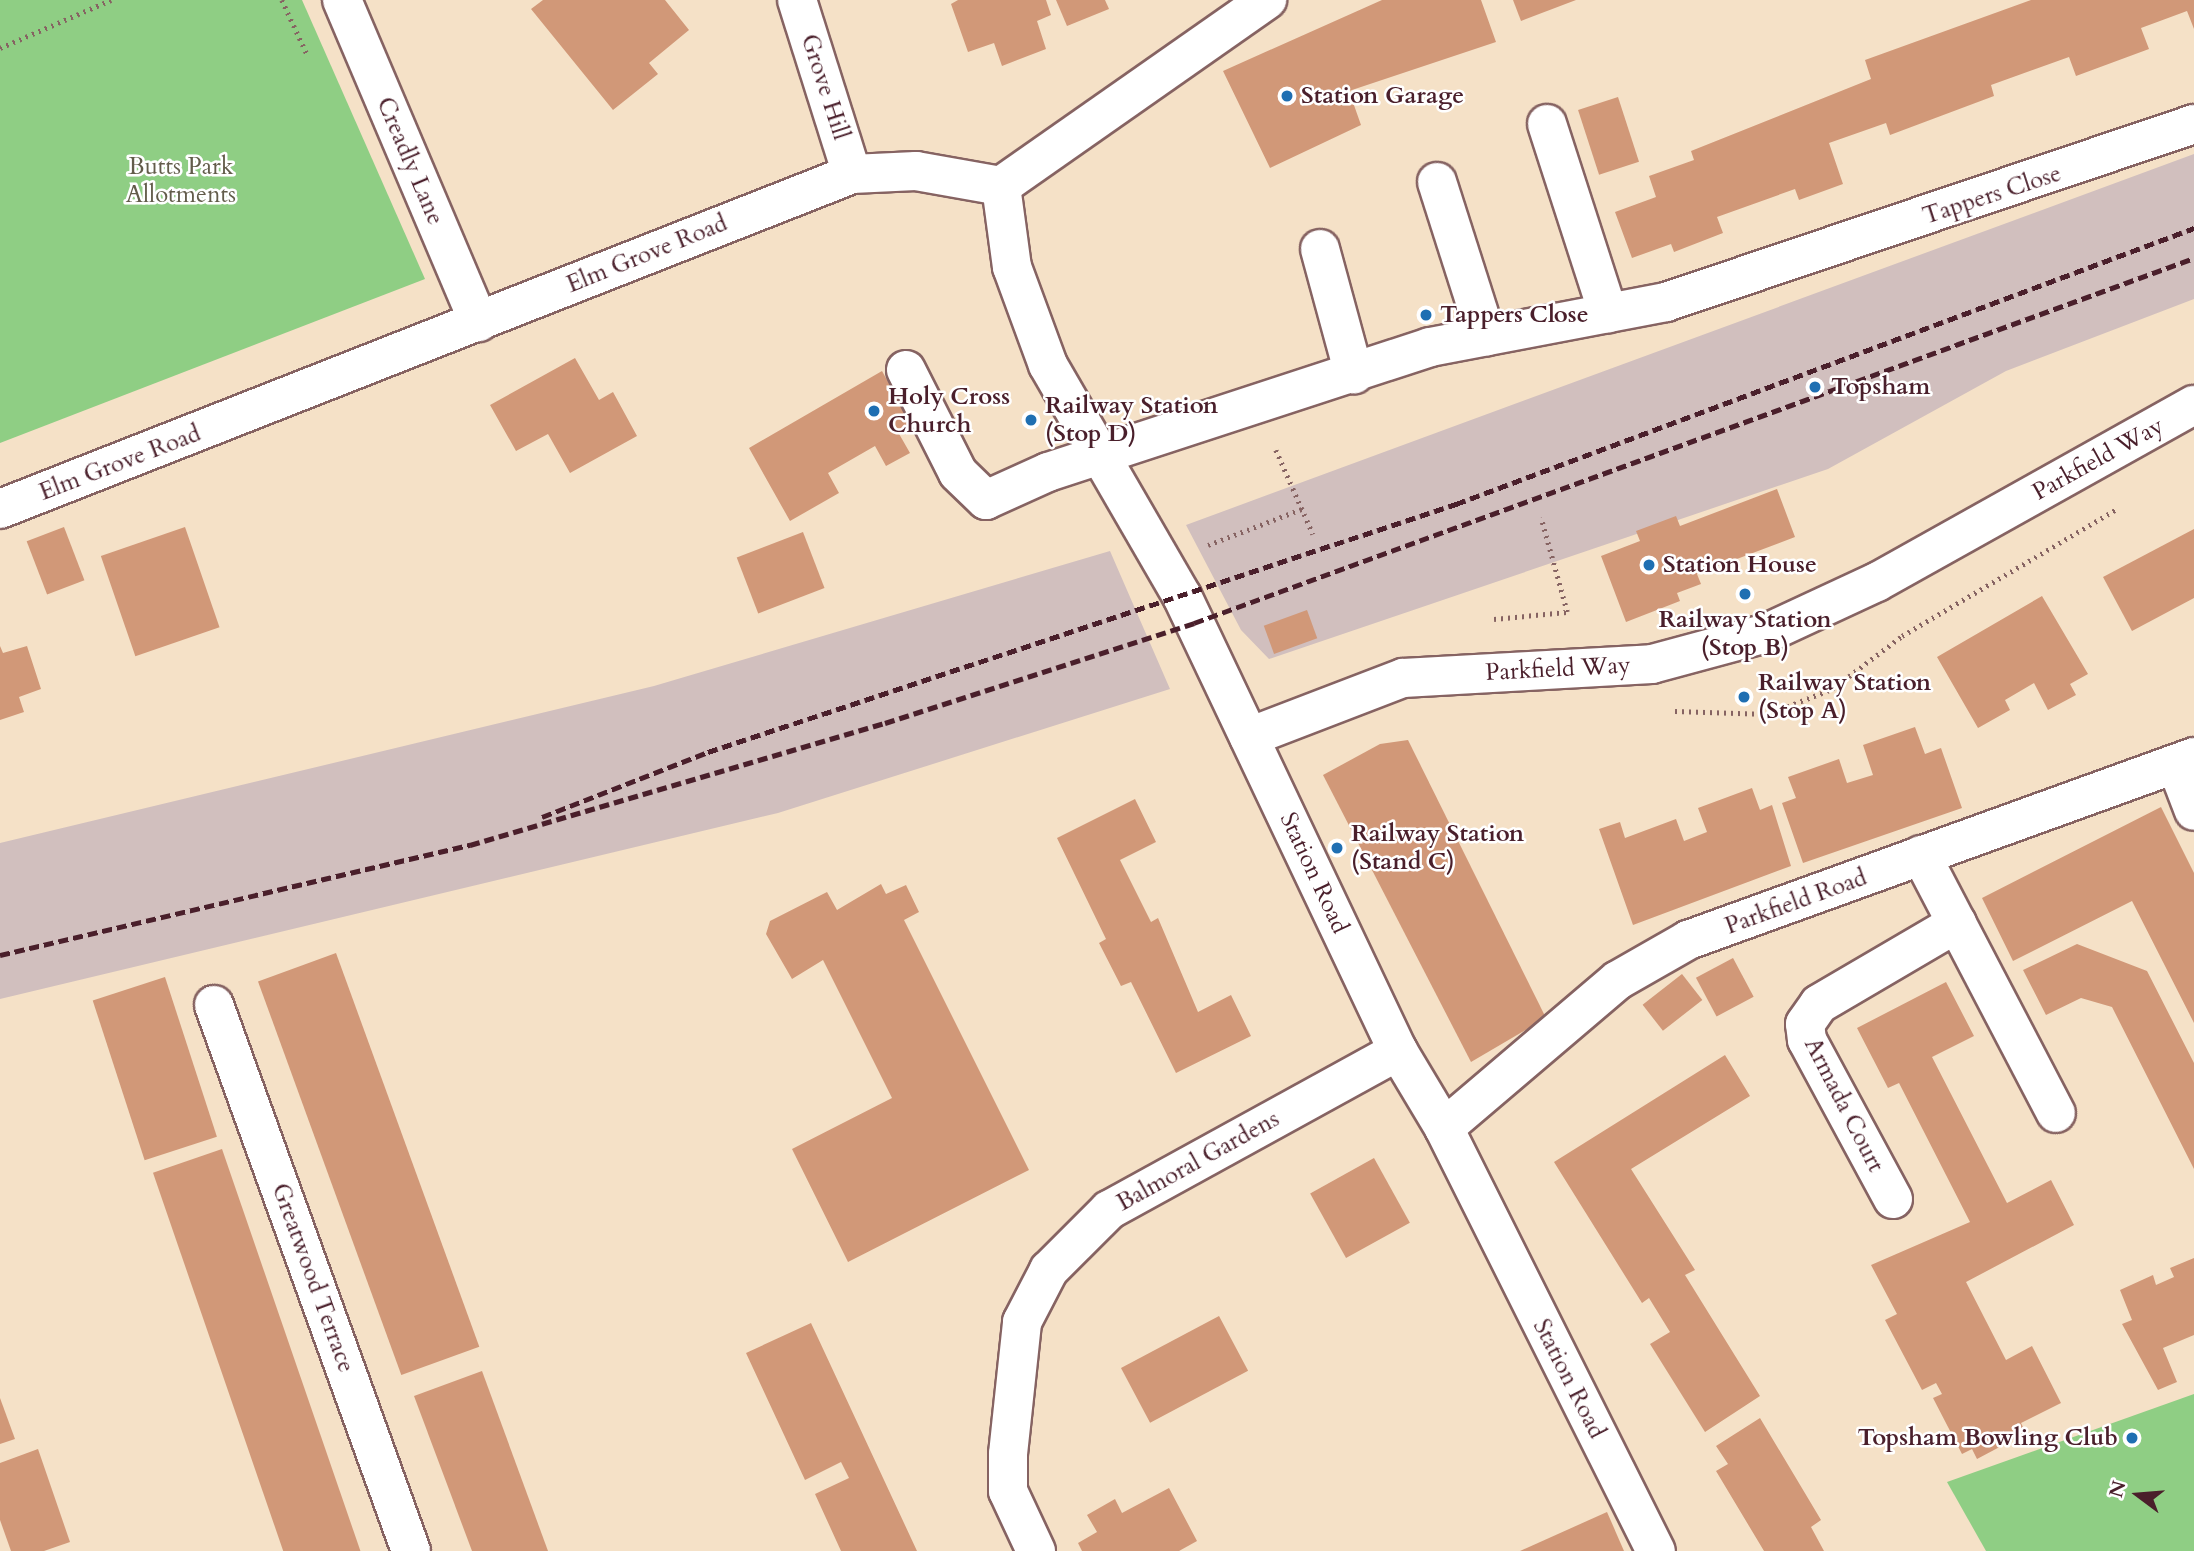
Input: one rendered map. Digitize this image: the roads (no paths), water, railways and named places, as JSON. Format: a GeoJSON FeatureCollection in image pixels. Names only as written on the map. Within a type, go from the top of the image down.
{"type":"FeatureCollection","features":[{"type":"Feature","properties":{"kind":"street","name":"Creadly Lane"},"geometry":{"type":"LineString","coordinates":[[342,0],[479,322]]}},
{"type":"Feature","properties":{"kind":"street","name":"Grove Hill"},"geometry":{"type":"LineString","coordinates":[[797,0],[852,174]]}},
{"type":"Feature","properties":{"kind":"street"},"geometry":{"type":"LineString","coordinates":[[1001,186],[1268,0]]}},
{"type":"Feature","properties":{"kind":"street"},"geometry":{"type":"LineString","coordinates":[[1547,124],[1608,313]]}},
{"type":"Feature","properties":{"kind":"street","name":"Tappers Close"},"geometry":{"type":"LineString","coordinates":[[906,370],[958,473],[986,500],[1048,472],[1104,458],[1258,408],[1430,347],[1666,302],[2194,124]]}},
{"type":"Feature","properties":{"kind":"street","name":"Elm Grove Road"},"geometry":{"type":"LineString","coordinates":[[0,509],[852,174],[916,172],[1001,186]]}},
{"type":"Feature","properties":{"kind":"street"},"geometry":{"type":"LineString","coordinates":[[1437,181],[1486,336]]}},
{"type":"Feature","properties":{"kind":"street","name":"Station Road"},"geometry":{"type":"LineString","coordinates":[[1001,186],[1012,267],[1048,365],[1162,562],[1250,737],[1398,1051],[1444,1128],[1656,1551]]}},
{"type":"Feature","properties":{"kind":"street"},"geometry":{"type":"LineString","coordinates":[[1320,249],[1354,374]]}},
{"type":"Feature","properties":{"kind":"street","name":"Parkfield Way"},"geometry":{"type":"LineString","coordinates":[[1250,737],[1403,678],[1652,664],[1767,633],[1877,582],[2194,405]]}},
{"type":"Feature","properties":{"kind":"street"},"geometry":{"type":"LineString","coordinates":[[2185,761],[2194,811]]}},
{"type":"Feature","properties":{"kind":"street","name":"Parkfield Road"},"geometry":{"type":"LineString","coordinates":[[1444,1128],[1618,980],[1688,940],[2185,761]]}},
{"type":"Feature","properties":{"kind":"street"},"geometry":{"type":"LineString","coordinates":[[1922,855],[2056,1113]]}},
{"type":"Feature","properties":{"kind":"street","name":"Armada Court"},"geometry":{"type":"LineString","coordinates":[[1893,1199],[1807,1040],[1805,1024],[1819,1004],[1956,923]]}},
{"type":"Feature","properties":{"kind":"street","name":"Greatwood Terrace"},"geometry":{"type":"LineString","coordinates":[[214,1005],[411,1551]]}},
{"type":"Feature","properties":{"kind":"street","name":"Balmoral Gardens"},"geometry":{"type":"LineString","coordinates":[[1036,1551],[1008,1491],[1009,1454],[1022,1322],[1049,1270],[1109,1210],[1398,1051]]}},
{"type":"Feature","properties":{"kind":"railway"},"geometry":{"type":"LineString","coordinates":[[542,817],[708,752],[1456,504],[2194,228]]}},
{"type":"Feature","properties":{"kind":"railway"},"geometry":{"type":"LineString","coordinates":[[0,955],[470,845],[885,723],[1194,623],[2194,258]]}},
{"type":"Feature","properties":{"kind":"place","name":"Station Garage"},"geometry":{"type":"Point","coordinates":[1287,96]}},
{"type":"Feature","properties":{"kind":"place","name":"Tappers Close"},"geometry":{"type":"Point","coordinates":[1426,315]}},
{"type":"Feature","properties":{"kind":"place","name":"Topsham"},"geometry":{"type":"Point","coordinates":[1815,387]}},
{"type":"Feature","properties":{"kind":"place","name":"Holy Cross Church"},"geometry":{"type":"Point","coordinates":[874,411]}},
{"type":"Feature","properties":{"kind":"place","name":"Railway Station (Stop D)"},"geometry":{"type":"Point","coordinates":[1031,420]}},
{"type":"Feature","properties":{"kind":"place","name":"Station House"},"geometry":{"type":"Point","coordinates":[1649,565]}},
{"type":"Feature","properties":{"kind":"place","name":"Railway Station (Stop B)"},"geometry":{"type":"Point","coordinates":[1745,594]}},
{"type":"Feature","properties":{"kind":"place","name":"Railway Station (Stop A)"},"geometry":{"type":"Point","coordinates":[1744,697]}},
{"type":"Feature","properties":{"kind":"place","name":"Railway Station (Stand C)"},"geometry":{"type":"Point","coordinates":[1337,848]}},
{"type":"Feature","properties":{"kind":"place","name":"Topsham Bowling Club"},"geometry":{"type":"Point","coordinates":[2132,1438]}},
{"type":"Feature","properties":{"kind":"park label","name":"Butts Park Allotments"},"geometry":{"type":"Point","coordinates":[181,181]}}]}
